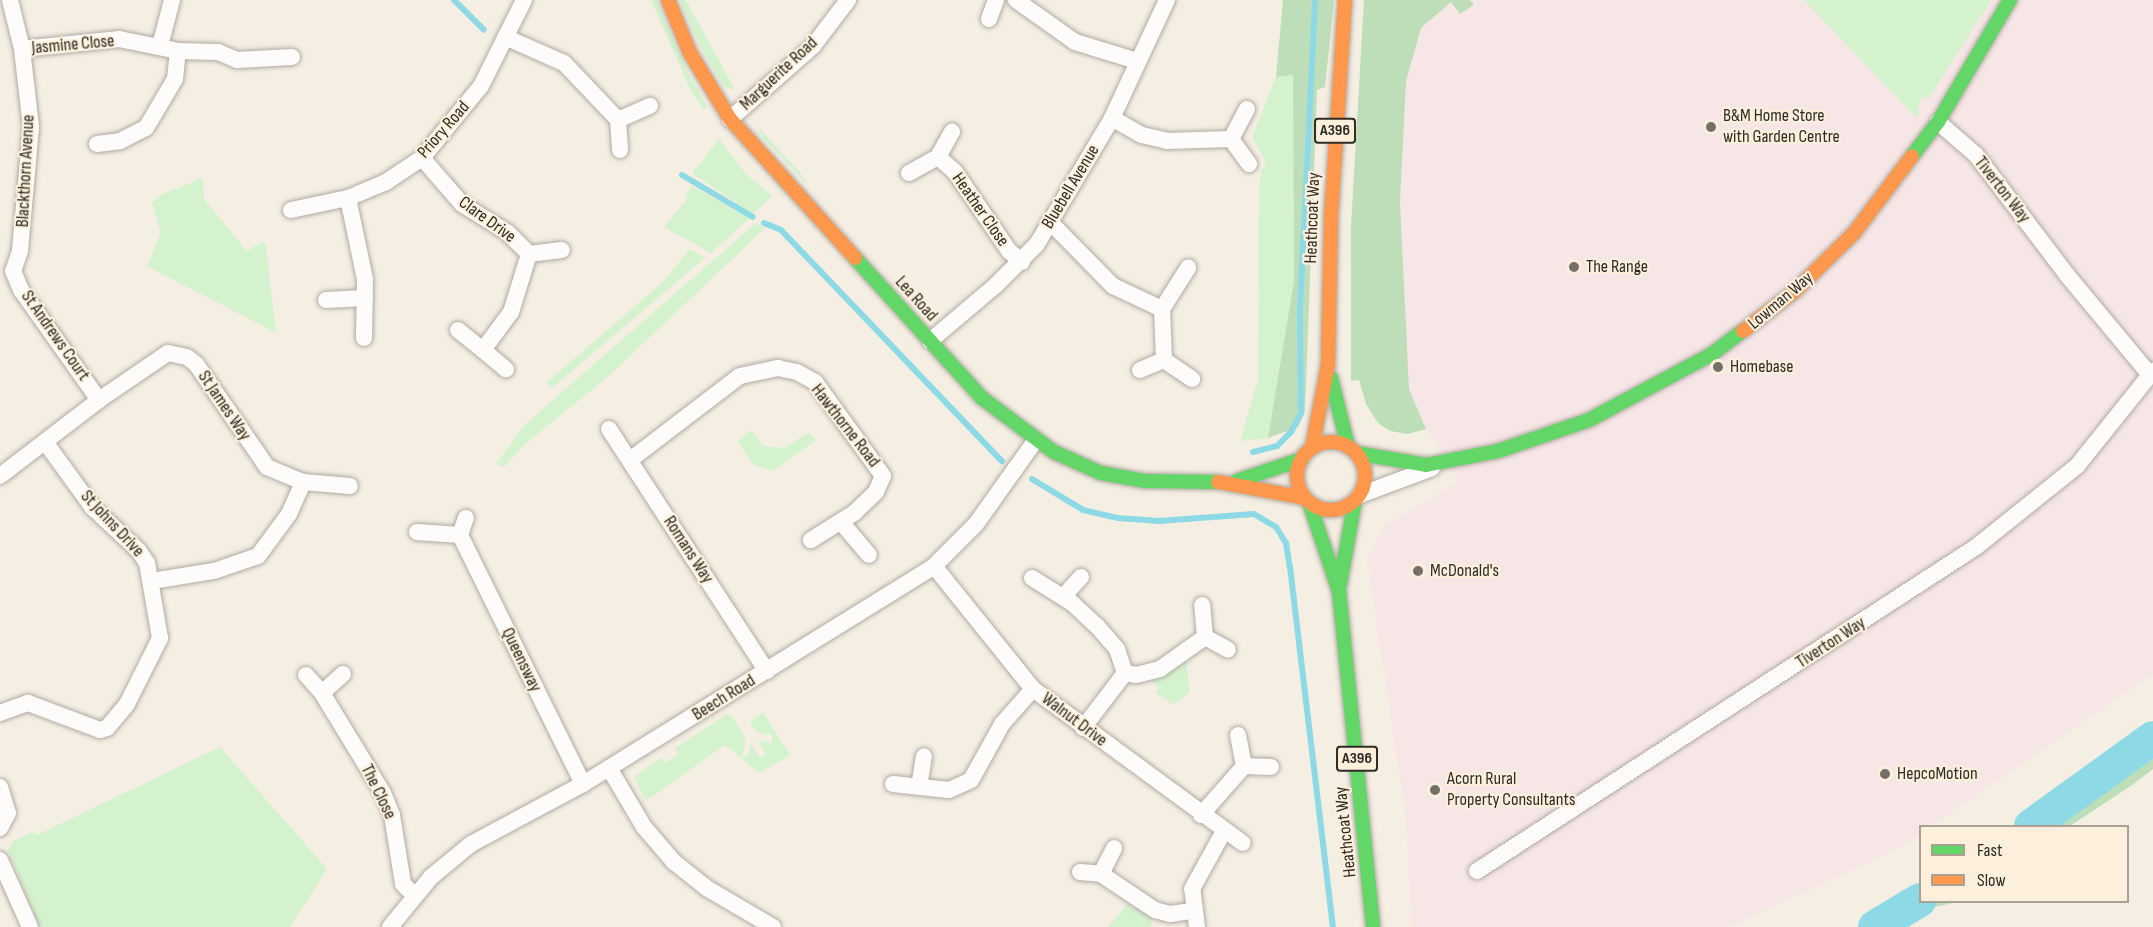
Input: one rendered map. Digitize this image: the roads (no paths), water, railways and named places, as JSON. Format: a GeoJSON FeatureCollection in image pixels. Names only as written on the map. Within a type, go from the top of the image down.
{"type":"FeatureCollection","features":[{"type":"Feature","properties":{"kind":"street"},"geometry":{"type":"LineString","coordinates":[[0,3],[10,0]]}},
{"type":"Feature","properties":{"kind":"street","name":"Blackthorn Avenue"},"geometry":{"type":"LineString","coordinates":[[6,272],[20,251],[31,127],[22,50],[10,0]]}},
{"type":"Feature","properties":{"kind":"street"},"geometry":{"type":"LineString","coordinates":[[160,46],[172,0]]}},
{"type":"Feature","properties":{"kind":"street","name":"Priory Road"},"geometry":{"type":"LineString","coordinates":[[291,210],[348,198],[386,182],[422,158],[481,86],[524,0]]}},
{"type":"Feature","properties":{"kind":"street","name":"Lea Road"},"geometry":{"type":"LineString","coordinates":[[668,0],[690,53],[730,119],[982,398],[1035,441],[1101,473],[1145,481],[1234,482],[1307,500]]}},
{"type":"Feature","properties":{"kind":"street","name":"Marguerite Road"},"geometry":{"type":"LineString","coordinates":[[730,119],[813,46],[848,0]]}},
{"type":"Feature","properties":{"kind":"street"},"geometry":{"type":"LineString","coordinates":[[989,19],[996,0]]}},
{"type":"Feature","properties":{"kind":"street"},"geometry":{"type":"LineString","coordinates":[[1016,0],[1075,42],[1137,61]]}},
{"type":"Feature","properties":{"kind":"street","name":"Bluebell Avenue"},"geometry":{"type":"LineString","coordinates":[[930,341],[1022,262],[1051,223],[1112,118],[1167,0]]}},
{"type":"Feature","properties":{"kind":"street","name":"Heathcoat Way"},"geometry":{"type":"LineString","coordinates":[[1312,448],[1328,365],[1332,195],[1345,0]]}},
{"type":"Feature","properties":{"kind":"street","name":"Lowman Way"},"geometry":{"type":"LineString","coordinates":[[1357,498],[1441,464],[1498,451],[1589,420],[1712,354],[1786,298],[1854,233],[1938,122],[2010,0]]}},
{"type":"Feature","properties":{"kind":"street"},"geometry":{"type":"LineString","coordinates":[[505,36],[564,63],[618,120],[620,150]]}},
{"type":"Feature","properties":{"kind":"street","name":"Jasmine Close"},"geometry":{"type":"LineString","coordinates":[[22,50],[98,39],[160,46],[178,51],[218,52],[237,60],[292,57]]}},
{"type":"Feature","properties":{"kind":"street"},"geometry":{"type":"LineString","coordinates":[[97,144],[120,141],[146,128],[175,79],[178,51]]}},
{"type":"Feature","properties":{"kind":"street"},"geometry":{"type":"LineString","coordinates":[[618,120],[650,106]]}},
{"type":"Feature","properties":{"kind":"street"},"geometry":{"type":"LineString","coordinates":[[1231,139],[1247,109]]}},
{"type":"Feature","properties":{"kind":"street"},"geometry":{"type":"LineString","coordinates":[[1112,118],[1142,135],[1167,141],[1231,139]]}},
{"type":"Feature","properties":{"kind":"street","name":"Tiverton Way"},"geometry":{"type":"LineString","coordinates":[[1477,872],[1976,547],[2077,465],[2152,373],[2071,280],[1976,155],[1938,122]]}},
{"type":"Feature","properties":{"kind":"street","name":"Heather Close"},"geometry":{"type":"LineString","coordinates":[[909,173],[938,157],[952,132]]}},
{"type":"Feature","properties":{"kind":"street"},"geometry":{"type":"LineString","coordinates":[[1231,139],[1249,164]]}},
{"type":"Feature","properties":{"kind":"street","name":"Heather Close"},"geometry":{"type":"LineString","coordinates":[[938,157],[955,172],[1001,240],[1022,262]]}},
{"type":"Feature","properties":{"kind":"street","name":"Clare Drive"},"geometry":{"type":"LineString","coordinates":[[422,158],[462,204],[513,237],[529,254]]}},
{"type":"Feature","properties":{"kind":"street"},"geometry":{"type":"LineString","coordinates":[[348,198],[361,255],[365,298],[364,338]]}},
{"type":"Feature","properties":{"kind":"street"},"geometry":{"type":"LineString","coordinates":[[1051,223],[1113,286],[1162,309]]}},
{"type":"Feature","properties":{"kind":"street","name":"Clare Drive"},"geometry":{"type":"LineString","coordinates":[[529,254],[562,250]]}},
{"type":"Feature","properties":{"kind":"street","name":"Clare Drive"},"geometry":{"type":"LineString","coordinates":[[483,350],[511,312],[529,254]]}},
{"type":"Feature","properties":{"kind":"street"},"geometry":{"type":"LineString","coordinates":[[1164,360],[1162,309],[1188,268]]}},
{"type":"Feature","properties":{"kind":"street","name":"St Andrews Court"},"geometry":{"type":"LineString","coordinates":[[6,272],[99,400]]}},
{"type":"Feature","properties":{"kind":"street"},"geometry":{"type":"LineString","coordinates":[[326,300],[365,298]]}},
{"type":"Feature","properties":{"kind":"street"},"geometry":{"type":"LineString","coordinates":[[458,330],[506,369]]}},
{"type":"Feature","properties":{"kind":"street","name":"St James Way"},"geometry":{"type":"LineString","coordinates":[[0,476],[99,400],[157,358],[168,353],[187,357],[267,467],[303,482],[350,486]]}},
{"type":"Feature","properties":{"kind":"street"},"geometry":{"type":"LineString","coordinates":[[1140,370],[1164,360]]}},
{"type":"Feature","properties":{"kind":"street"},"geometry":{"type":"LineString","coordinates":[[1164,360],[1192,379]]}},
{"type":"Feature","properties":{"kind":"street","name":"Heathcoat Way"},"geometry":{"type":"LineString","coordinates":[[1328,365],[1352,449]]}},
{"type":"Feature","properties":{"kind":"street","name":"Hawthorne Road"},"geometry":{"type":"LineString","coordinates":[[630,460],[740,376],[778,368],[797,372],[815,382],[883,476],[876,492],[841,522],[811,540]]}},
{"type":"Feature","properties":{"kind":"street","name":"Romans Way"},"geometry":{"type":"LineString","coordinates":[[609,429],[767,671]]}},
{"type":"Feature","properties":{"kind":"street","name":"St Johns Drive"},"geometry":{"type":"LineString","coordinates":[[0,713],[28,703],[100,730],[107,728],[127,704],[160,638],[152,581],[139,551],[108,525],[45,441]]}},
{"type":"Feature","properties":{"kind":"street","name":"Beech Road"},"geometry":{"type":"LineString","coordinates":[[390,927],[415,896],[471,844],[583,784],[934,566],[976,524],[1035,441]]}},
{"type":"Feature","properties":{"kind":"street"},"geometry":{"type":"LineString","coordinates":[[1330,442],[1352,449],[1365,473],[1357,498],[1337,510],[1307,500],[1298,479],[1302,459],[1312,448],[1330,442]]}},
{"type":"Feature","properties":{"kind":"street","name":"Lowman Way"},"geometry":{"type":"LineString","coordinates":[[1352,449],[1381,460],[1441,464]]}},
{"type":"Feature","properties":{"kind":"street","name":"Lea Road"},"geometry":{"type":"LineString","coordinates":[[1234,482],[1302,459]]}},
{"type":"Feature","properties":{"kind":"street"},"geometry":{"type":"LineString","coordinates":[[152,581],[214,571],[258,556],[289,514],[303,482]]}},
{"type":"Feature","properties":{"kind":"street","name":"Heathcoat Way"},"geometry":{"type":"LineString","coordinates":[[1339,591],[1357,498]]}},
{"type":"Feature","properties":{"kind":"street","name":"Heathcoat Way"},"geometry":{"type":"LineString","coordinates":[[1307,500],[1339,591],[1374,927]]}},
{"type":"Feature","properties":{"kind":"street"},"geometry":{"type":"LineString","coordinates":[[417,531],[460,535],[466,518]]}},
{"type":"Feature","properties":{"kind":"street"},"geometry":{"type":"LineString","coordinates":[[841,522],[869,555]]}},
{"type":"Feature","properties":{"kind":"street","name":"Queensway"},"geometry":{"type":"LineString","coordinates":[[460,535],[583,784]]}},
{"type":"Feature","properties":{"kind":"street","name":"Walnut Drive"},"geometry":{"type":"LineString","coordinates":[[934,566],[1033,689],[1201,815],[1243,843]]}},
{"type":"Feature","properties":{"kind":"street"},"geometry":{"type":"LineString","coordinates":[[1063,597],[1081,577]]}},
{"type":"Feature","properties":{"kind":"street"},"geometry":{"type":"LineString","coordinates":[[1032,578],[1063,597],[1109,638],[1125,673]]}},
{"type":"Feature","properties":{"kind":"street"},"geometry":{"type":"LineString","coordinates":[[1202,604],[1205,637]]}},
{"type":"Feature","properties":{"kind":"street"},"geometry":{"type":"LineString","coordinates":[[1125,673],[1136,675],[1160,669],[1205,637]]}},
{"type":"Feature","properties":{"kind":"street"},"geometry":{"type":"LineString","coordinates":[[1205,637],[1228,650]]}},
{"type":"Feature","properties":{"kind":"street"},"geometry":{"type":"LineString","coordinates":[[1083,728],[1125,673]]}},
{"type":"Feature","properties":{"kind":"street"},"geometry":{"type":"LineString","coordinates":[[322,693],[343,674]]}},
{"type":"Feature","properties":{"kind":"street","name":"The Close"},"geometry":{"type":"LineString","coordinates":[[306,675],[322,693],[383,793],[392,815],[403,884],[415,896]]}},
{"type":"Feature","properties":{"kind":"street"},"geometry":{"type":"LineString","coordinates":[[893,784],[949,790],[971,780],[1002,724],[1033,689]]}},
{"type":"Feature","properties":{"kind":"street"},"geometry":{"type":"LineString","coordinates":[[1238,735],[1244,766]]}},
{"type":"Feature","properties":{"kind":"street"},"geometry":{"type":"LineString","coordinates":[[919,787],[924,756]]}},
{"type":"Feature","properties":{"kind":"street"},"geometry":{"type":"LineString","coordinates":[[1201,815],[1244,766]]}},
{"type":"Feature","properties":{"kind":"street"},"geometry":{"type":"LineString","coordinates":[[1244,766],[1271,767]]}},
{"type":"Feature","properties":{"kind":"street"},"geometry":{"type":"LineString","coordinates":[[609,768],[644,827],[674,862],[708,889],[773,927]]}},
{"type":"Feature","properties":{"kind":"street"},"geometry":{"type":"LineString","coordinates":[[0,787],[8,813],[0,828]]}},
{"type":"Feature","properties":{"kind":"street"},"geometry":{"type":"LineString","coordinates":[[1080,872],[1101,874],[1155,910],[1194,919],[1195,876],[1224,831]]}},
{"type":"Feature","properties":{"kind":"street"},"geometry":{"type":"LineString","coordinates":[[1101,874],[1114,848]]}},
{"type":"Feature","properties":{"kind":"street"},"geometry":{"type":"LineString","coordinates":[[0,860],[30,927]]}},
{"type":"Feature","properties":{"kind":"waterway"},"geometry":{"type":"LineString","coordinates":[[454,0],[484,30]]}},
{"type":"Feature","properties":{"kind":"waterway"},"geometry":{"type":"LineString","coordinates":[[1253,452],[1277,446],[1291,432],[1301,413],[1300,309],[1315,0]]}},
{"type":"Feature","properties":{"kind":"waterway"},"geometry":{"type":"LineString","coordinates":[[682,175],[753,217]]}},
{"type":"Feature","properties":{"kind":"waterway"},"geometry":{"type":"LineString","coordinates":[[764,223],[781,230],[1002,461]]}},
{"type":"Feature","properties":{"kind":"waterway"},"geometry":{"type":"LineString","coordinates":[[1032,479],[1083,510],[1118,518],[1159,521],[1254,514],[1276,527],[1286,543],[1290,567],[1333,927]]}},
{"type":"Feature","properties":{"kind":"waterway"},"geometry":{"type":"LineString","coordinates":[[2032,825],[2153,738]]}},
{"type":"Feature","properties":{"kind":"waterway"},"geometry":{"type":"LineString","coordinates":[[1875,927],[1919,901]]}},
{"type":"Feature","properties":{"kind":"place","name":"B&M Home Store with Garden Centre"},"geometry":{"type":"Point","coordinates":[1711,127]}},
{"type":"Feature","properties":{"kind":"place","name":"The Range"},"geometry":{"type":"Point","coordinates":[1574,267]}},
{"type":"Feature","properties":{"kind":"place","name":"Homebase"},"geometry":{"type":"Point","coordinates":[1718,367]}},
{"type":"Feature","properties":{"kind":"place","name":"McDonald's"},"geometry":{"type":"Point","coordinates":[1418,571]}},
{"type":"Feature","properties":{"kind":"place","name":"HepcoMotion"},"geometry":{"type":"Point","coordinates":[1885,774]}},
{"type":"Feature","properties":{"kind":"place","name":"Acorn Rural Property Consultants"},"geometry":{"type":"Point","coordinates":[1435,790]}}]}
